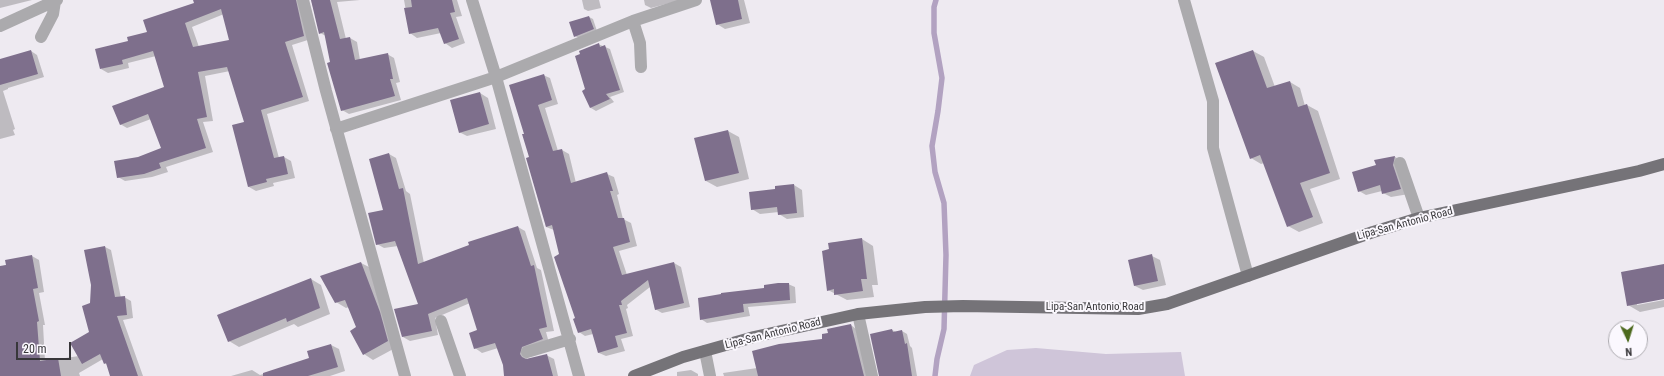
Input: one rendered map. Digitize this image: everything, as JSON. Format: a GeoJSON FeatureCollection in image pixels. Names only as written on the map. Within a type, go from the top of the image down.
{"type":"FeatureCollection","features":[{"type":"Feature","properties":{"kind":"main road","name":"Lipa-San Antonio Road"},"geometry":{"type":"LineString","coordinates":[[634,376],[683,357],[754,337],[858,314],[924,307],[963,306],[1138,309],[1167,304],[1373,232],[1419,218],[1639,171],[1664,164]]}},
{"type":"Feature","properties":{"kind":"street"},"geometry":{"type":"LineString","coordinates":[[0,26],[56,0]]}},
{"type":"Feature","properties":{"kind":"street"},"geometry":{"type":"LineString","coordinates":[[41,37],[53,14],[56,0]]}},
{"type":"Feature","properties":{"kind":"street"},"geometry":{"type":"LineString","coordinates":[[303,0],[336,129],[405,376]]}},
{"type":"Feature","properties":{"kind":"street"},"geometry":{"type":"LineString","coordinates":[[472,0],[496,77],[579,376]]}},
{"type":"Feature","properties":{"kind":"street"},"geometry":{"type":"LineString","coordinates":[[336,129],[496,77],[633,21],[696,0]]}},
{"type":"Feature","properties":{"kind":"street"},"geometry":{"type":"LineString","coordinates":[[1184,0],[1213,101],[1212,148],[1248,276]]}},
{"type":"Feature","properties":{"kind":"street"},"geometry":{"type":"LineString","coordinates":[[633,21],[640,43],[641,67]]}},
{"type":"Feature","properties":{"kind":"street"},"geometry":{"type":"LineString","coordinates":[[1400,163],[1419,218]]}},
{"type":"Feature","properties":{"kind":"street"},"geometry":{"type":"LineString","coordinates":[[858,314],[872,376]]}},
{"type":"Feature","properties":{"kind":"street"},"geometry":{"type":"LineString","coordinates":[[441,321],[460,376]]}},
{"type":"Feature","properties":{"kind":"street"},"geometry":{"type":"LineString","coordinates":[[527,352],[570,340]]}},
{"type":"Feature","properties":{"kind":"street"},"geometry":{"type":"LineString","coordinates":[[705,351],[710,376]]}},
{"type":"Feature","properties":{"kind":"shaded area"},"geometry":{"type":"Polygon","coordinates":[[[1036,348],[1106,354],[1181,352],[1185,376],[970,376],[974,365],[1007,350],[1036,348]]]}},
{"type":"Feature","properties":{"kind":"building"},"geometry":{"type":"Polygon","coordinates":[[[193,0],[296,0],[304,36],[285,42],[303,97],[261,110],[274,158],[284,156],[288,174],[266,179],[267,182],[248,187],[232,125],[244,122],[227,67],[198,72],[207,117],[197,119],[206,148],[159,163],[161,168],[144,174],[117,178],[114,161],[138,157],[161,148],[148,114],[120,125],[112,106],[164,87],[153,51],[122,60],[123,64],[100,69],[95,49],[128,41],[127,37],[147,32],[143,20],[194,3],[193,0]],[[221,9],[185,23],[193,47],[229,40],[221,9]]]}},
{"type":"Feature","properties":{"kind":"building"},"geometry":{"type":"Polygon","coordinates":[[[311,0],[330,0],[340,39],[350,37],[355,60],[388,53],[393,79],[390,79],[395,96],[341,111],[327,63],[330,62],[324,32],[319,34],[311,0]]]}},
{"type":"Feature","properties":{"kind":"building"},"geometry":{"type":"Polygon","coordinates":[[[411,0],[452,0],[455,12],[450,13],[459,39],[444,44],[438,28],[409,34],[404,8],[412,7],[411,0]]]}},
{"type":"Feature","properties":{"kind":"building"},"geometry":{"type":"Polygon","coordinates":[[[710,0],[738,0],[742,19],[716,25],[710,0]]]}},
{"type":"Feature","properties":{"kind":"building"},"geometry":{"type":"Polygon","coordinates":[[[589,16],[594,29],[574,37],[569,22],[589,16]]]}},
{"type":"Feature","properties":{"kind":"building"},"geometry":{"type":"Polygon","coordinates":[[[599,43],[600,47],[605,45],[620,90],[606,94],[610,99],[590,108],[582,91],[585,89],[575,56],[580,54],[579,51],[599,43]]]}},
{"type":"Feature","properties":{"kind":"building"},"geometry":{"type":"Polygon","coordinates":[[[31,50],[38,74],[0,85],[0,59],[31,50]]]}},
{"type":"Feature","properties":{"kind":"building"},"geometry":{"type":"Polygon","coordinates":[[[1253,50],[1267,88],[1290,81],[1298,107],[1307,104],[1330,173],[1300,183],[1313,217],[1287,227],[1260,155],[1250,159],[1215,63],[1253,50]]]}},
{"type":"Feature","properties":{"kind":"building"},"geometry":{"type":"Polygon","coordinates":[[[544,74],[552,100],[538,105],[553,151],[562,149],[571,183],[607,172],[613,191],[610,191],[618,218],[624,218],[630,242],[613,247],[622,275],[674,262],[684,303],[655,310],[648,280],[621,301],[622,305],[619,305],[627,333],[615,336],[618,347],[598,353],[591,329],[578,333],[573,319],[575,318],[554,257],[559,254],[552,225],[546,227],[526,158],[529,157],[522,134],[524,134],[509,85],[544,74]]]}},
{"type":"Feature","properties":{"kind":"building"},"geometry":{"type":"Polygon","coordinates":[[[480,92],[489,124],[459,133],[450,100],[480,92]]]}},
{"type":"Feature","properties":{"kind":"building"},"geometry":{"type":"Polygon","coordinates":[[[728,130],[739,173],[705,181],[694,138],[728,130]]]}},
{"type":"Feature","properties":{"kind":"building"},"geometry":{"type":"Polygon","coordinates":[[[389,153],[399,189],[403,188],[418,264],[469,245],[468,242],[518,226],[531,266],[534,265],[547,327],[539,329],[543,339],[522,347],[520,354],[526,359],[547,354],[553,376],[504,376],[503,365],[495,343],[474,349],[469,333],[477,330],[467,298],[428,314],[432,331],[402,337],[394,309],[418,304],[395,241],[376,245],[368,213],[383,210],[369,159],[389,153]]]}},
{"type":"Feature","properties":{"kind":"building"},"geometry":{"type":"Polygon","coordinates":[[[1395,156],[1393,165],[1401,189],[1382,194],[1380,185],[1358,192],[1352,172],[1376,165],[1374,160],[1395,156]]]}},
{"type":"Feature","properties":{"kind":"building"},"geometry":{"type":"Polygon","coordinates":[[[794,184],[797,213],[778,215],[777,207],[751,210],[749,192],[775,189],[775,186],[794,184]]]}},
{"type":"Feature","properties":{"kind":"building"},"geometry":{"type":"Polygon","coordinates":[[[862,238],[867,279],[861,279],[863,291],[834,295],[834,289],[827,291],[822,251],[829,249],[828,243],[862,238]]]}},
{"type":"Feature","properties":{"kind":"building"},"geometry":{"type":"Polygon","coordinates":[[[105,246],[115,297],[125,296],[127,315],[117,316],[138,376],[110,376],[106,363],[104,364],[100,354],[82,364],[70,343],[89,332],[82,306],[90,303],[91,285],[84,250],[105,246]]]}},
{"type":"Feature","properties":{"kind":"building"},"geometry":{"type":"Polygon","coordinates":[[[1152,254],[1158,281],[1134,286],[1128,260],[1152,254]]]}},
{"type":"Feature","properties":{"kind":"building"},"geometry":{"type":"Polygon","coordinates":[[[32,255],[38,288],[33,289],[39,321],[37,322],[40,361],[58,358],[61,376],[0,376],[0,266],[6,265],[5,260],[32,255]]]}},
{"type":"Feature","properties":{"kind":"building"},"geometry":{"type":"Polygon","coordinates":[[[361,262],[380,312],[388,341],[363,355],[350,331],[356,327],[345,300],[335,303],[320,276],[361,262]]]}},
{"type":"Feature","properties":{"kind":"building"},"geometry":{"type":"Polygon","coordinates":[[[1664,264],[1664,299],[1627,306],[1621,272],[1664,264]]]}},
{"type":"Feature","properties":{"kind":"building"},"geometry":{"type":"Polygon","coordinates":[[[311,278],[320,308],[287,322],[286,318],[228,342],[217,315],[311,278]]]}},
{"type":"Feature","properties":{"kind":"building"},"geometry":{"type":"Polygon","coordinates":[[[789,283],[790,300],[743,304],[744,312],[700,320],[698,298],[721,293],[764,288],[764,285],[789,283]]]}},
{"type":"Feature","properties":{"kind":"building"},"geometry":{"type":"Polygon","coordinates":[[[851,324],[864,376],[758,376],[752,351],[779,344],[822,339],[822,334],[828,333],[827,329],[851,324]]]}},
{"type":"Feature","properties":{"kind":"building"},"geometry":{"type":"Polygon","coordinates":[[[892,329],[893,332],[902,330],[905,344],[907,343],[912,376],[879,376],[870,334],[892,329]]]}},
{"type":"Feature","properties":{"kind":"building"},"geometry":{"type":"Polygon","coordinates":[[[331,344],[338,367],[308,376],[263,376],[263,373],[309,358],[307,351],[331,344]]]}},
{"type":"Feature","properties":{"kind":"waterway"},"geometry":{"type":"LineString","coordinates":[[935,376],[937,359],[944,329],[946,255],[944,203],[935,172],[932,146],[942,78],[934,33],[934,7],[936,0]]}}]}
